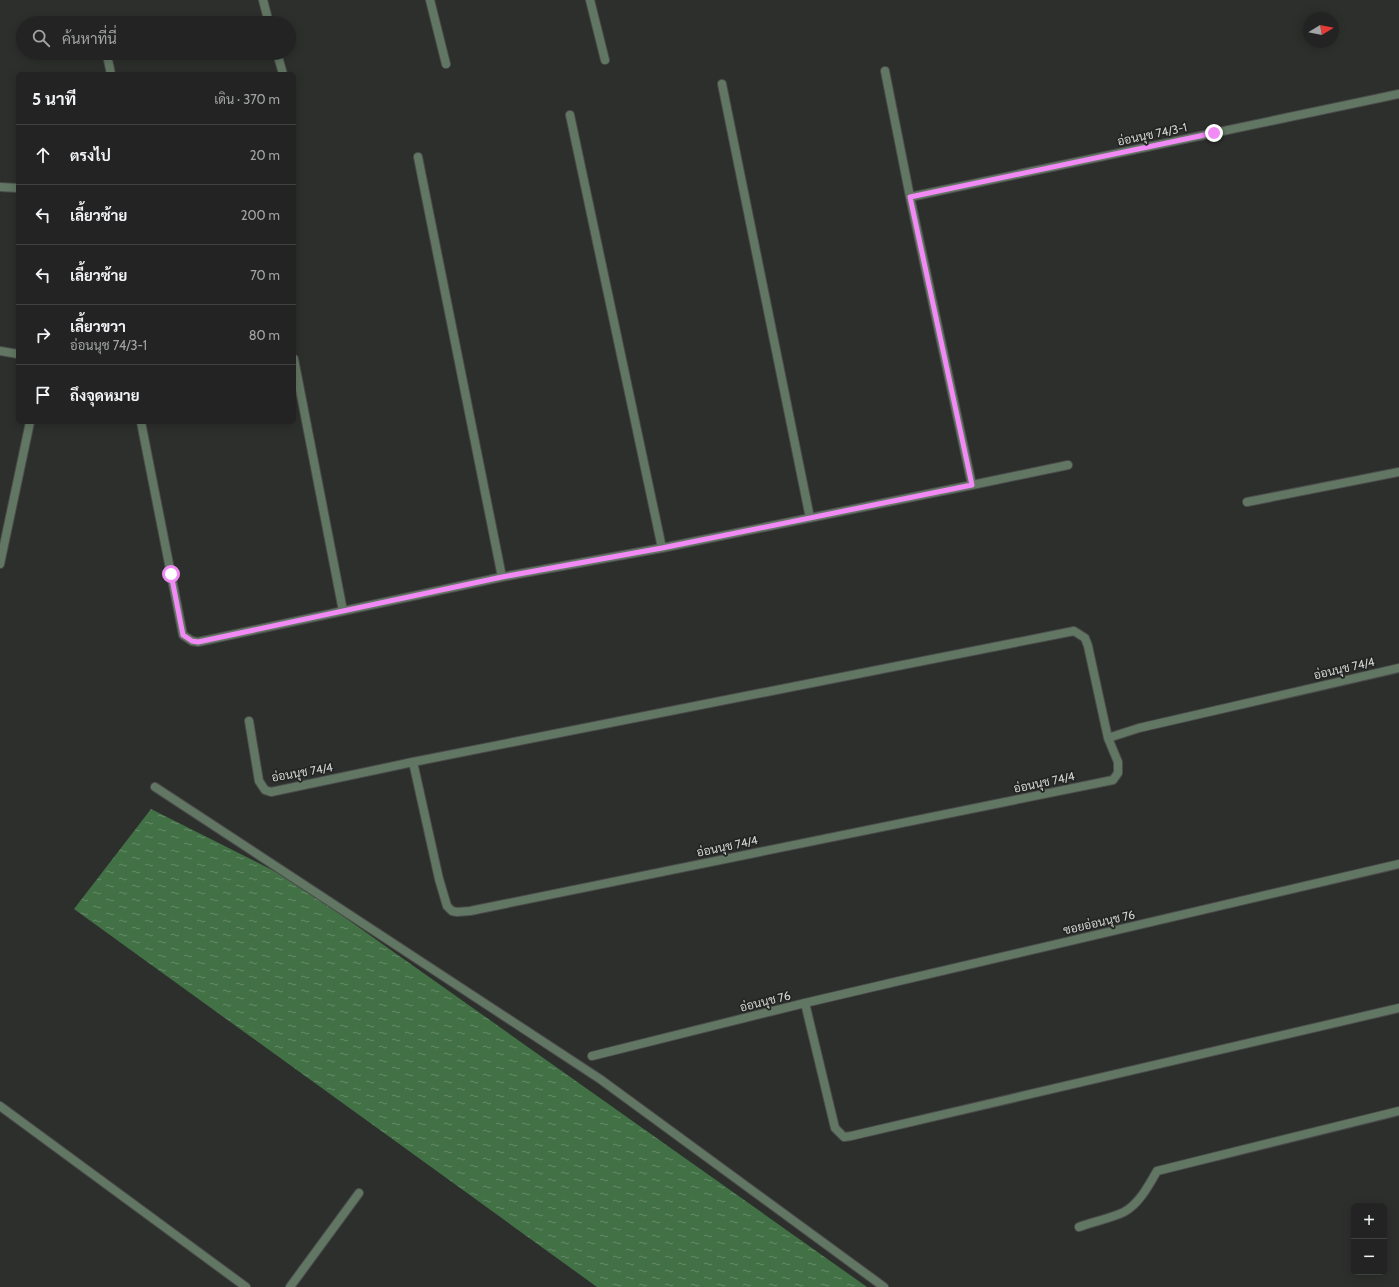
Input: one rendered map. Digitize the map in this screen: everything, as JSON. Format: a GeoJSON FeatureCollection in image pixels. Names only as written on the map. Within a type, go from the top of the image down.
{"type":"FeatureCollection","features":[{"type":"Feature","properties":{"kind":"street"},"geometry":{"type":"LineString","coordinates":[[263,0],[267,16]]}},
{"type":"Feature","properties":{"kind":"street"},"geometry":{"type":"LineString","coordinates":[[430,0],[446,64]]}},
{"type":"Feature","properties":{"kind":"street"},"geometry":{"type":"LineString","coordinates":[[590,0],[605,60]]}},
{"type":"Feature","properties":{"kind":"street"},"geometry":{"type":"LineString","coordinates":[[108,60],[111,72]]}},
{"type":"Feature","properties":{"kind":"street"},"geometry":{"type":"LineString","coordinates":[[279,60],[282,72]]}},
{"type":"Feature","properties":{"kind":"street"},"geometry":{"type":"LineString","coordinates":[[885,71],[910,197],[972,485]]}},
{"type":"Feature","properties":{"kind":"street"},"geometry":{"type":"LineString","coordinates":[[722,84],[810,518]]}},
{"type":"Feature","properties":{"kind":"street","name":"อ่อนนุช 74/3-1"},"geometry":{"type":"LineString","coordinates":[[910,197],[1399,94]]}},
{"type":"Feature","properties":{"kind":"street"},"geometry":{"type":"LineString","coordinates":[[570,116],[662,548]]}},
{"type":"Feature","properties":{"kind":"street"},"geometry":{"type":"LineString","coordinates":[[418,156],[502,577]]}},
{"type":"Feature","properties":{"kind":"street"},"geometry":{"type":"LineString","coordinates":[[0,186],[16,188]]}},
{"type":"Feature","properties":{"kind":"street"},"geometry":{"type":"LineString","coordinates":[[0,351],[16,354]]}},
{"type":"Feature","properties":{"kind":"street"},"geometry":{"type":"LineString","coordinates":[[296,369],[343,611]]}},
{"type":"Feature","properties":{"kind":"street"},"geometry":{"type":"LineString","coordinates":[[0,564],[30,424]]}},
{"type":"Feature","properties":{"kind":"street"},"geometry":{"type":"LineString","coordinates":[[141,424],[183,635],[192,641],[198,642],[502,577],[662,548],[1068,465]]}},
{"type":"Feature","properties":{"kind":"street"},"geometry":{"type":"LineString","coordinates":[[1247,502],[1399,472]]}},
{"type":"Feature","properties":{"kind":"street","name":"อ่อนนุช 74/4"},"geometry":{"type":"LineString","coordinates":[[249,721],[259,781],[265,790],[271,792],[413,762],[1074,631],[1085,638],[1088,646],[1108,738],[1118,762],[1118,773],[1113,780],[470,911],[457,912],[447,906],[438,879],[413,762]]}},
{"type":"Feature","properties":{"kind":"street","name":"อ่อนนุช 74/4"},"geometry":{"type":"LineString","coordinates":[[1108,738],[1139,728],[1399,668]]}},
{"type":"Feature","properties":{"kind":"street"},"geometry":{"type":"LineString","coordinates":[[155,787],[600,1079],[884,1287]]}},
{"type":"Feature","properties":{"kind":"street","name":"ซอยอ่อนนุช 76"},"geometry":{"type":"LineString","coordinates":[[805,1003],[1399,864]]}},
{"type":"Feature","properties":{"kind":"street","name":"อ่อนนุช 76"},"geometry":{"type":"LineString","coordinates":[[592,1056],[805,1003],[835,1128],[844,1136],[851,1136],[1399,1008]]}},
{"type":"Feature","properties":{"kind":"street"},"geometry":{"type":"LineString","coordinates":[[0,1106],[246,1287]]}},
{"type":"Feature","properties":{"kind":"street"},"geometry":{"type":"LineString","coordinates":[[1079,1227],[1123,1212],[1132,1206],[1148,1187],[1157,1171],[1399,1111]]}},
{"type":"Feature","properties":{"kind":"street"},"geometry":{"type":"LineString","coordinates":[[290,1287],[360,1193]]}},
{"type":"Feature","properties":{"kind":"water"},"geometry":{"type":"Polygon","coordinates":[[[151,809],[292,880],[867,1287],[597,1287],[74,909],[151,809]]]}},
{"type":"Feature","properties":{"kind":"route"},"geometry":{"type":"LineString","coordinates":[[171,574],[183,635],[192,641],[198,642],[502,577],[662,548],[972,485],[910,197],[1214,133]]}}]}
